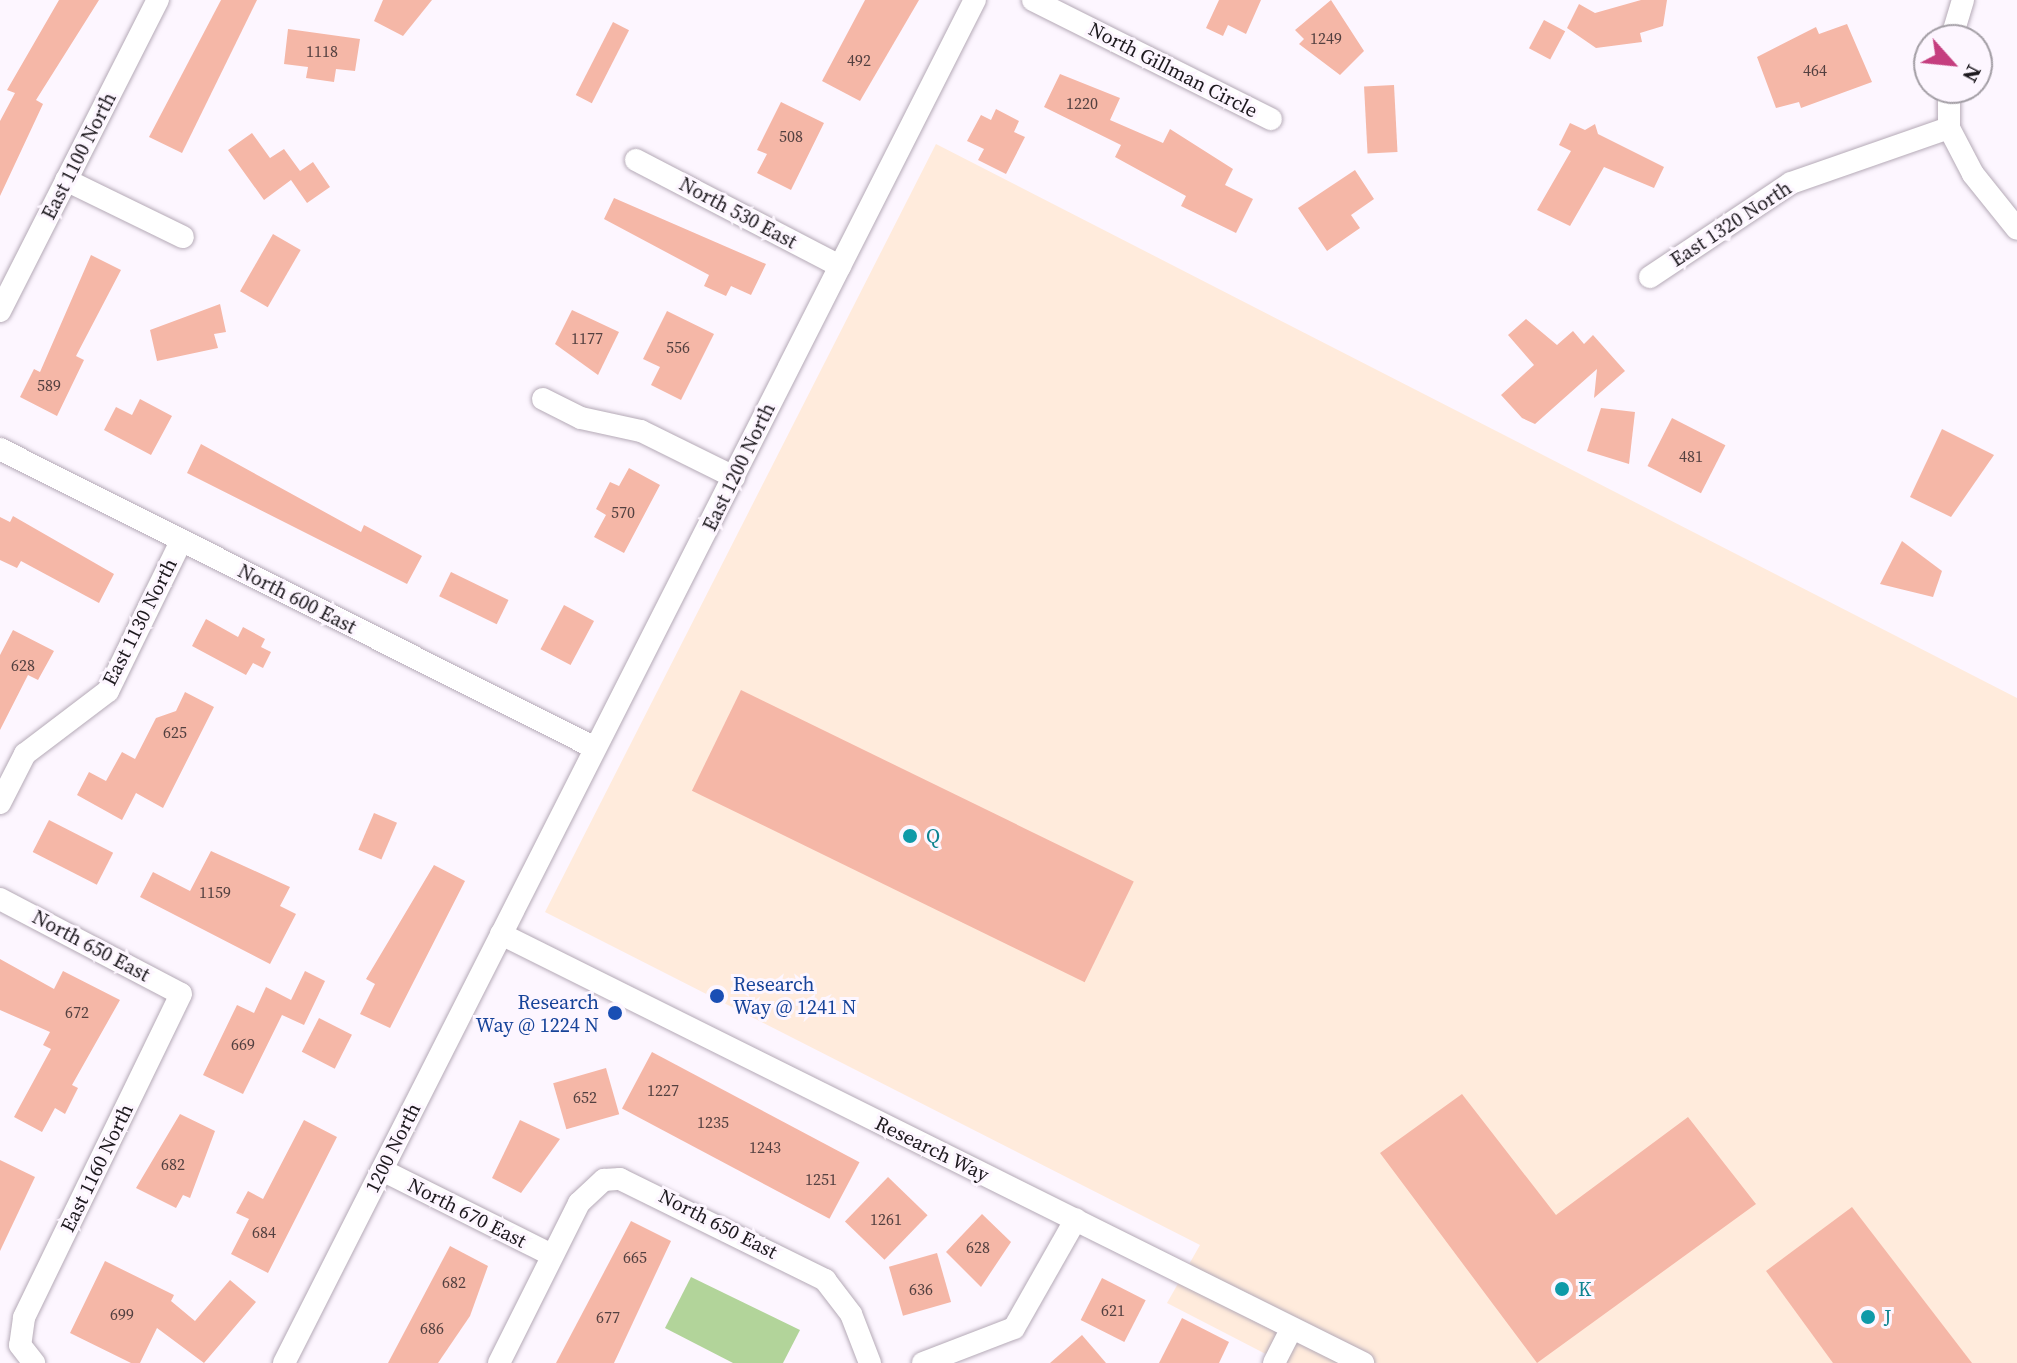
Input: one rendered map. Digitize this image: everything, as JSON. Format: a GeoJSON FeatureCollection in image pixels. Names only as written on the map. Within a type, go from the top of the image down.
{"type":"FeatureCollection","features":[{"type":"Feature","properties":{"kind":"street","name":"East 1100 North"},"geometry":{"type":"LineString","coordinates":[[0,311],[158,0]]}},
{"type":"Feature","properties":{"kind":"street","name":"East 1200 North"},"geometry":{"type":"LineString","coordinates":[[501,934],[975,0]]}},
{"type":"Feature","properties":{"kind":"street","name":"North Gillman Circle"},"geometry":{"type":"LineString","coordinates":[[1033,0],[1271,119]]}},
{"type":"Feature","properties":{"kind":"street"},"geometry":{"type":"LineString","coordinates":[[1956,24],[1963,0]]}},
{"type":"Feature","properties":{"kind":"street"},"geometry":{"type":"LineString","coordinates":[[1949,104],[1949,128],[1973,174],[2017,229]]}},
{"type":"Feature","properties":{"kind":"street","name":"East 1320 North"},"geometry":{"type":"LineString","coordinates":[[1650,277],[1791,183],[1949,128]]}},
{"type":"Feature","properties":{"kind":"street","name":"North 530 East"},"geometry":{"type":"LineString","coordinates":[[636,160],[840,266]]}},
{"type":"Feature","properties":{"kind":"street"},"geometry":{"type":"LineString","coordinates":[[66,180],[183,237]]}},
{"type":"Feature","properties":{"kind":"street"},"geometry":{"type":"LineString","coordinates":[[543,399],[581,418],[641,431],[734,477]]}},
{"type":"Feature","properties":{"kind":"street","name":"North 600 East"},"geometry":{"type":"LineString","coordinates":[[0,449],[595,748]]}},
{"type":"Feature","properties":{"kind":"street","name":"East 1130 North"},"geometry":{"type":"LineString","coordinates":[[0,803],[25,754],[108,691],[181,541]]}},
{"type":"Feature","properties":{"kind":"street","name":"North 650 East"},"geometry":{"type":"LineString","coordinates":[[0,899],[181,994]]}},
{"type":"Feature","properties":{"kind":"street","name":"1200 North"},"geometry":{"type":"LineString","coordinates":[[284,1363],[501,934]]}},
{"type":"Feature","properties":{"kind":"street","name":"Research Way"},"geometry":{"type":"LineString","coordinates":[[501,934],[1363,1363]]}},
{"type":"Feature","properties":{"kind":"street","name":"East 1160 North"},"geometry":{"type":"LineString","coordinates":[[27,1354],[24,1318],[181,994]]}},
{"type":"Feature","properties":{"kind":"street","name":"North 670 East"},"geometry":{"type":"LineString","coordinates":[[382,1170],[552,1255]]}},
{"type":"Feature","properties":{"kind":"street","name":"North 650 East"},"geometry":{"type":"LineString","coordinates":[[499,1363],[552,1255],[591,1189],[604,1180],[633,1182],[825,1280],[851,1314],[870,1363]]}},
{"type":"Feature","properties":{"kind":"street"},"geometry":{"type":"LineString","coordinates":[[923,1363],[1014,1328],[1076,1219]]}},
{"type":"Feature","properties":{"kind":"street"},"geometry":{"type":"LineString","coordinates":[[1274,1363],[1292,1328]]}},
{"type":"Feature","properties":{"kind":"shaded area"},"geometry":{"type":"Polygon","coordinates":[[[936,144],[2017,698],[2017,1363],[1283,1363],[1167,1303],[1200,1245],[545,912],[936,144]]]}},
{"type":"Feature","properties":{"kind":"green space"},"geometry":{"type":"Polygon","coordinates":[[[691,1277],[800,1330],[783,1363],[733,1363],[665,1328],[691,1277]]]}},
{"type":"Feature","properties":{"kind":"building"},"geometry":{"type":"Polygon","coordinates":[[[59,0],[99,0],[36,100],[43,104],[0,196],[0,121],[15,93],[7,90],[59,0]]]}},
{"type":"Feature","properties":{"kind":"building"},"geometry":{"type":"Polygon","coordinates":[[[221,0],[257,0],[182,153],[149,137],[221,0]]]}},
{"type":"Feature","properties":{"kind":"building"},"geometry":{"type":"Polygon","coordinates":[[[383,0],[432,0],[403,36],[374,21],[383,0]]]}},
{"type":"Feature","properties":{"kind":"building"},"geometry":{"type":"Polygon","coordinates":[[[865,0],[919,0],[860,101],[822,81],[865,0]]]}},
{"type":"Feature","properties":{"kind":"building"},"geometry":{"type":"Polygon","coordinates":[[[1219,0],[1261,0],[1246,34],[1228,25],[1223,36],[1206,28],[1219,0]]]}},
{"type":"Feature","properties":{"kind":"building"},"geometry":{"type":"Polygon","coordinates":[[[1331,0],[1364,51],[1340,75],[1299,44],[1304,39],[1295,30],[1331,0]]]}},
{"type":"Feature","properties":{"kind":"building"},"geometry":{"type":"Polygon","coordinates":[[[1641,0],[1667,0],[1663,26],[1640,33],[1642,42],[1596,48],[1567,28],[1579,4],[1595,13],[1641,0]]]}},
{"type":"Feature","properties":{"kind":"building"},"geometry":{"type":"Polygon","coordinates":[[[1544,20],[1565,31],[1550,60],[1529,48],[1544,20]]]}},
{"type":"Feature","properties":{"kind":"building"},"geometry":{"type":"Polygon","coordinates":[[[613,22],[629,30],[592,103],[576,95],[613,22]]]}},
{"type":"Feature","properties":{"kind":"building"},"geometry":{"type":"Polygon","coordinates":[[[1847,24],[1872,82],[1801,108],[1799,102],[1776,108],[1757,57],[1816,27],[1819,34],[1847,24]]]}},
{"type":"Feature","properties":{"kind":"building"},"geometry":{"type":"Polygon","coordinates":[[[288,29],[360,39],[355,71],[336,69],[334,82],[306,78],[308,67],[284,64],[288,29]]]}},
{"type":"Feature","properties":{"kind":"building"},"geometry":{"type":"Polygon","coordinates":[[[1060,74],[1120,98],[1110,120],[1163,143],[1170,129],[1233,169],[1225,185],[1253,199],[1236,233],[1181,206],[1186,196],[1115,157],[1121,145],[1044,107],[1060,74]]]}},
{"type":"Feature","properties":{"kind":"building"},"geometry":{"type":"Polygon","coordinates":[[[1394,85],[1398,152],[1368,153],[1364,87],[1394,85]]]}},
{"type":"Feature","properties":{"kind":"building"},"geometry":{"type":"Polygon","coordinates":[[[781,102],[824,123],[791,190],[757,173],[767,154],[757,150],[781,102]]]}},
{"type":"Feature","properties":{"kind":"building"},"geometry":{"type":"Polygon","coordinates":[[[996,109],[1019,121],[1014,132],[1025,137],[1006,174],[978,160],[984,149],[967,141],[981,115],[991,120],[996,109]]]}},
{"type":"Feature","properties":{"kind":"building"},"geometry":{"type":"Polygon","coordinates":[[[1570,123],[1585,130],[1595,124],[1598,134],[1664,167],[1654,188],[1604,167],[1570,226],[1537,210],[1571,151],[1559,145],[1570,123]]]}},
{"type":"Feature","properties":{"kind":"building"},"geometry":{"type":"Polygon","coordinates":[[[252,133],[270,158],[284,149],[300,171],[313,162],[330,187],[307,203],[291,180],[264,200],[228,150],[252,133]]]}},
{"type":"Feature","properties":{"kind":"building"},"geometry":{"type":"Polygon","coordinates":[[[1355,170],[1374,199],[1351,215],[1360,228],[1327,251],[1298,208],[1355,170]]]}},
{"type":"Feature","properties":{"kind":"building"},"geometry":{"type":"Polygon","coordinates":[[[614,198],[766,264],[751,295],[731,286],[726,296],[704,286],[709,275],[604,219],[614,198]]]}},
{"type":"Feature","properties":{"kind":"building"},"geometry":{"type":"Polygon","coordinates":[[[273,234],[301,250],[268,307],[240,291],[273,234]]]}},
{"type":"Feature","properties":{"kind":"building"},"geometry":{"type":"Polygon","coordinates":[[[91,255],[121,270],[76,356],[84,360],[57,416],[20,397],[34,369],[40,372],[91,255]]]}},
{"type":"Feature","properties":{"kind":"building"},"geometry":{"type":"Polygon","coordinates":[[[220,304],[226,332],[214,334],[218,348],[157,361],[150,330],[220,304]]]}},
{"type":"Feature","properties":{"kind":"building"},"geometry":{"type":"Polygon","coordinates":[[[572,310],[619,332],[598,375],[555,344],[572,310]]]}},
{"type":"Feature","properties":{"kind":"building"},"geometry":{"type":"Polygon","coordinates":[[[667,311],[714,334],[681,400],[651,385],[660,367],[643,359],[667,311]]]}},
{"type":"Feature","properties":{"kind":"building"},"geometry":{"type":"Polygon","coordinates":[[[1526,319],[1557,345],[1573,331],[1584,344],[1593,335],[1625,371],[1594,398],[1597,369],[1535,424],[1522,418],[1501,395],[1534,365],[1508,335],[1526,319]]]}},
{"type":"Feature","properties":{"kind":"building"},"geometry":{"type":"Polygon","coordinates":[[[140,399],[172,416],[151,455],[104,430],[116,407],[132,415],[140,399]]]}},
{"type":"Feature","properties":{"kind":"building"},"geometry":{"type":"Polygon","coordinates":[[[1601,408],[1635,412],[1629,464],[1587,451],[1601,408]]]}},
{"type":"Feature","properties":{"kind":"building"},"geometry":{"type":"Polygon","coordinates":[[[1672,418],[1725,445],[1701,493],[1647,466],[1672,418]]]}},
{"type":"Feature","properties":{"kind":"building"},"geometry":{"type":"Polygon","coordinates":[[[1942,429],[1994,455],[1951,517],[1910,497],[1942,429]]]}},
{"type":"Feature","properties":{"kind":"building"},"geometry":{"type":"Polygon","coordinates":[[[201,444],[361,532],[364,525],[422,556],[407,584],[187,473],[201,444]]]}},
{"type":"Feature","properties":{"kind":"building"},"geometry":{"type":"Polygon","coordinates":[[[629,468],[660,485],[624,553],[594,537],[606,515],[596,509],[610,482],[619,486],[629,468]]]}},
{"type":"Feature","properties":{"kind":"building"},"geometry":{"type":"Polygon","coordinates":[[[13,516],[114,574],[99,603],[21,561],[17,568],[0,560],[0,517],[10,522],[13,516]]]}},
{"type":"Feature","properties":{"kind":"building"},"geometry":{"type":"Polygon","coordinates":[[[1902,541],[1942,571],[1933,597],[1880,584],[1902,541]]]}},
{"type":"Feature","properties":{"kind":"building"},"geometry":{"type":"Polygon","coordinates":[[[451,572],[509,600],[497,624],[439,596],[451,572]]]}},
{"type":"Feature","properties":{"kind":"building"},"geometry":{"type":"Polygon","coordinates":[[[564,605],[594,621],[571,665],[541,649],[564,605]]]}},
{"type":"Feature","properties":{"kind":"building"},"geometry":{"type":"Polygon","coordinates":[[[206,619],[238,637],[243,627],[265,639],[261,647],[271,652],[263,668],[253,663],[246,675],[192,646],[206,619]]]}},
{"type":"Feature","properties":{"kind":"building"},"geometry":{"type":"Polygon","coordinates":[[[13,630],[54,651],[38,680],[28,675],[0,730],[0,655],[13,630]]]}},
{"type":"Feature","properties":{"kind":"building","name":"Q"},"geometry":{"type":"Polygon","coordinates":[[[741,690],[1134,882],[1085,982],[692,791],[741,690]]]}},
{"type":"Feature","properties":{"kind":"building"},"geometry":{"type":"Polygon","coordinates":[[[185,692],[214,707],[163,808],[136,793],[122,820],[77,795],[89,772],[106,781],[122,752],[135,759],[156,718],[176,711],[185,692]]]}},
{"type":"Feature","properties":{"kind":"building"},"geometry":{"type":"Polygon","coordinates":[[[374,813],[397,823],[381,860],[358,850],[374,813]]]}},
{"type":"Feature","properties":{"kind":"building"},"geometry":{"type":"Polygon","coordinates":[[[49,820],[113,853],[97,885],[33,852],[49,820]]]}},
{"type":"Feature","properties":{"kind":"building"},"geometry":{"type":"Polygon","coordinates":[[[211,851],[290,887],[280,906],[296,914],[270,964],[140,897],[153,872],[190,891],[211,851]]]}},
{"type":"Feature","properties":{"kind":"building"},"geometry":{"type":"Polygon","coordinates":[[[434,865],[465,881],[390,1028],[360,1014],[375,984],[366,979],[434,865]]]}},
{"type":"Feature","properties":{"kind":"building"},"geometry":{"type":"Polygon","coordinates":[[[0,959],[54,989],[63,971],[120,1000],[72,1085],[78,1088],[65,1114],[55,1108],[42,1132],[14,1117],[51,1049],[43,1045],[50,1032],[0,1010],[0,959]]]}},
{"type":"Feature","properties":{"kind":"building"},"geometry":{"type":"Polygon","coordinates":[[[305,971],[325,981],[304,1025],[282,1015],[243,1094],[203,1075],[237,1005],[254,1013],[266,987],[291,1000],[305,971]]]}},
{"type":"Feature","properties":{"kind":"building"},"geometry":{"type":"Polygon","coordinates":[[[319,1018],[352,1035],[335,1069],[302,1052],[319,1018]]]}},
{"type":"Feature","properties":{"kind":"building"},"geometry":{"type":"Polygon","coordinates":[[[652,1052],[859,1162],[829,1219],[622,1109],[652,1052]]]}},
{"type":"Feature","properties":{"kind":"building"},"geometry":{"type":"Polygon","coordinates":[[[606,1068],[619,1114],[566,1129],[553,1083],[606,1068]]]}},
{"type":"Feature","properties":{"kind":"building","name":"K"},"geometry":{"type":"Polygon","coordinates":[[[1462,1094],[1556,1215],[1688,1117],[1756,1204],[1537,1363],[1380,1153],[1462,1094]]]}},
{"type":"Feature","properties":{"kind":"building"},"geometry":{"type":"Polygon","coordinates":[[[180,1114],[215,1131],[190,1198],[183,1195],[176,1208],[136,1188],[180,1114]]]}},
{"type":"Feature","properties":{"kind":"building"},"geometry":{"type":"Polygon","coordinates":[[[304,1120],[337,1137],[268,1273],[231,1254],[249,1219],[236,1213],[248,1191],[263,1199],[304,1120]]]}},
{"type":"Feature","properties":{"kind":"building"},"geometry":{"type":"Polygon","coordinates":[[[520,1120],[560,1139],[521,1193],[492,1178],[520,1120]]]}},
{"type":"Feature","properties":{"kind":"building"},"geometry":{"type":"Polygon","coordinates":[[[0,1160],[35,1177],[0,1251],[0,1160]]]}},
{"type":"Feature","properties":{"kind":"building"},"geometry":{"type":"Polygon","coordinates":[[[888,1177],[928,1215],[884,1260],[845,1222],[888,1177]]]}},
{"type":"Feature","properties":{"kind":"building","name":"J"},"geometry":{"type":"Polygon","coordinates":[[[1852,1207],[1972,1363],[1833,1363],[1766,1271],[1852,1207]]]}},
{"type":"Feature","properties":{"kind":"building"},"geometry":{"type":"Polygon","coordinates":[[[982,1214],[1011,1242],[981,1287],[946,1252],[982,1214]]]}},
{"type":"Feature","properties":{"kind":"building"},"geometry":{"type":"Polygon","coordinates":[[[631,1221],[671,1241],[614,1363],[556,1363],[631,1221]]]}},
{"type":"Feature","properties":{"kind":"building"},"geometry":{"type":"Polygon","coordinates":[[[450,1246],[488,1266],[470,1316],[438,1363],[388,1363],[450,1246]]]}},
{"type":"Feature","properties":{"kind":"building"},"geometry":{"type":"Polygon","coordinates":[[[937,1253],[951,1302],[903,1316],[889,1267],[937,1253]]]}},
{"type":"Feature","properties":{"kind":"building"},"geometry":{"type":"Polygon","coordinates":[[[105,1261],[174,1295],[171,1301],[195,1321],[230,1280],[256,1302],[204,1363],[157,1328],[140,1363],[131,1363],[70,1333],[105,1261]]]}},
{"type":"Feature","properties":{"kind":"building"},"geometry":{"type":"Polygon","coordinates":[[[1102,1278],[1146,1300],[1124,1342],[1081,1320],[1102,1278]]]}},
{"type":"Feature","properties":{"kind":"building"},"geometry":{"type":"Polygon","coordinates":[[[1182,1318],[1229,1342],[1219,1363],[1159,1363],[1182,1318]]]}},
{"type":"Feature","properties":{"kind":"building"},"geometry":{"type":"Polygon","coordinates":[[[1082,1335],[1106,1363],[1050,1363],[1082,1335]]]}},
{"type":"Feature","properties":{"kind":"place","name":"Q"},"geometry":{"type":"Point","coordinates":[910,836]}},
{"type":"Feature","properties":{"kind":"place","name":"Research Way @ 1241 N"},"geometry":{"type":"Point","coordinates":[717,996]}},
{"type":"Feature","properties":{"kind":"place","name":"Research Way @ 1224 N"},"geometry":{"type":"Point","coordinates":[615,1013]}},
{"type":"Feature","properties":{"kind":"place","name":"K"},"geometry":{"type":"Point","coordinates":[1562,1289]}},
{"type":"Feature","properties":{"kind":"place","name":"J"},"geometry":{"type":"Point","coordinates":[1868,1317]}}]}
